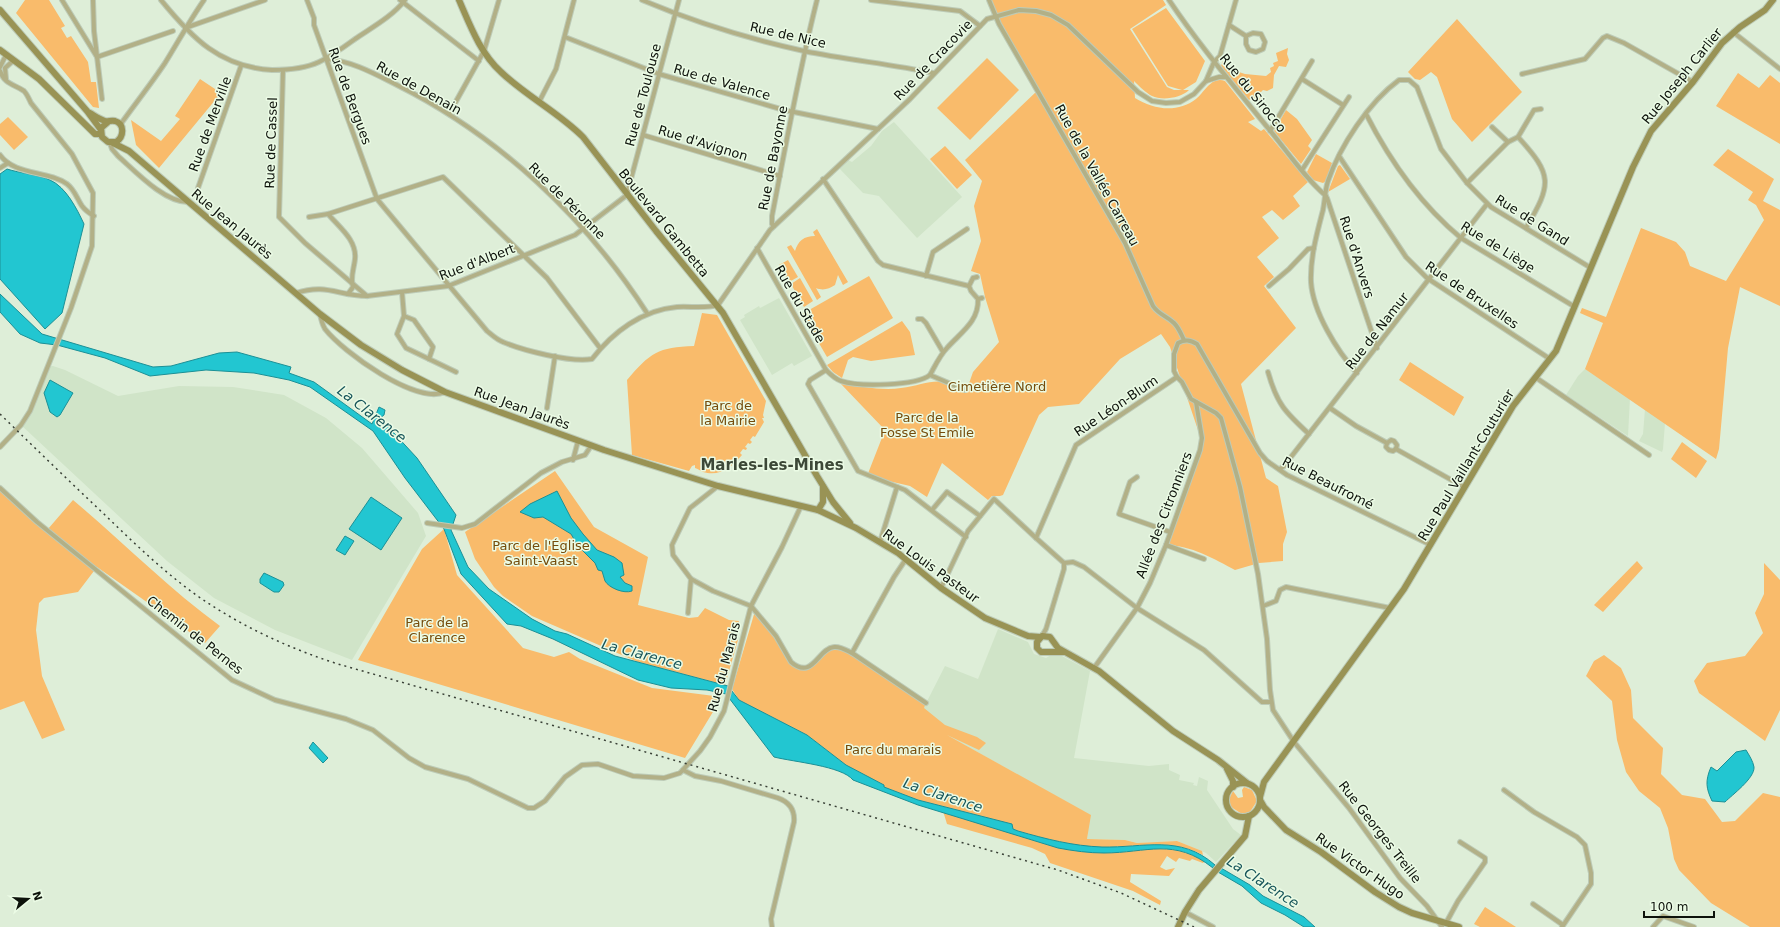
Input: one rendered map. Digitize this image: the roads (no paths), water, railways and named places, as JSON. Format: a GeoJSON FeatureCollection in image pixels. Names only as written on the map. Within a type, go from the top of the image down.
{"type":"FeatureCollection","features":[{"type":"Feature","properties":{"kind":"main road","name":"Boulevard Gambetta"},"geometry":{"type":"LineString","coordinates":[[459,0],[484,51],[500,71],[569,124],[583,137],[683,266],[718,305],[823,486],[844,517],[856,528]]}},
{"type":"Feature","properties":{"kind":"main road","name":"Rue Joseph Carlier"},"geometry":{"type":"LineString","coordinates":[[1646,138],[1693,82],[1722,42],[1733,32],[1765,10],[1773,0]]}},
{"type":"Feature","properties":{"kind":"main road"},"geometry":{"type":"LineString","coordinates":[[0,10],[87,111],[101,132],[105,141],[112,143],[119,140],[122,135],[120,124],[114,121],[104,124],[101,132]]}},
{"type":"Feature","properties":{"kind":"main road"},"geometry":{"type":"LineString","coordinates":[[0,50],[56,95],[95,134],[101,132]]}},
{"type":"Feature","properties":{"kind":"main road"},"geometry":{"type":"LineString","coordinates":[[87,111],[108,122]]}},
{"type":"Feature","properties":{"kind":"main road","name":"Rue Jean Jaurès"},"geometry":{"type":"LineString","coordinates":[[122,135],[129,152]]}},
{"type":"Feature","properties":{"kind":"main road","name":"Rue Paul Vaillant-Couturier"},"geometry":{"type":"LineString","coordinates":[[1264,782],[1390,608],[1431,545],[1513,406],[1550,359],[1564,337],[1591,268],[1646,138]]}},
{"type":"Feature","properties":{"kind":"main road","name":"Rue Jean Jaurès"},"geometry":{"type":"LineString","coordinates":[[112,143],[129,152],[320,314],[382,359],[445,392],[591,446]]}},
{"type":"Feature","properties":{"kind":"main road","name":"Rue Louis Pasteur"},"geometry":{"type":"LineString","coordinates":[[591,446],[718,486],[818,510],[856,528],[880,542],[906,559],[941,588],[985,618],[1028,636],[1041,637]]}},
{"type":"Feature","properties":{"kind":"main road"},"geometry":{"type":"LineString","coordinates":[[818,510],[823,502],[823,486]]}},
{"type":"Feature","properties":{"kind":"main road"},"geometry":{"type":"LineString","coordinates":[[827,514],[833,502]]}},
{"type":"Feature","properties":{"kind":"main road","name":"Rue Louis Pasteur"},"geometry":{"type":"LineString","coordinates":[[1028,636],[1036,644]]}},
{"type":"Feature","properties":{"kind":"main road"},"geometry":{"type":"LineString","coordinates":[[1064,652],[1041,652],[1038,650],[1036,644],[1041,637],[1053,641],[1064,652],[1094,668],[1172,731],[1227,767],[1257,790],[1260,798]]}},
{"type":"Feature","properties":{"kind":"main road"},"geometry":{"type":"LineString","coordinates":[[1050,652],[1053,641]]}},
{"type":"Feature","properties":{"kind":"main road"},"geometry":{"type":"LineString","coordinates":[[1227,767],[1233,781],[1233,787]]}},
{"type":"Feature","properties":{"kind":"main road"},"geometry":{"type":"LineString","coordinates":[[1248,829],[1238,816],[1230,811],[1226,803],[1227,795],[1233,787],[1239,783],[1259,785],[1264,782]]}},
{"type":"Feature","properties":{"kind":"main road"},"geometry":{"type":"LineString","coordinates":[[1238,816],[1250,816],[1255,812],[1264,782]]}},
{"type":"Feature","properties":{"kind":"main road","name":"Rue Victor Hugo"},"geometry":{"type":"LineString","coordinates":[[1260,798],[1271,814],[1286,830],[1321,852],[1374,892],[1399,907],[1438,921],[1444,925],[1459,927]]}},
{"type":"Feature","properties":{"kind":"main road"},"geometry":{"type":"LineString","coordinates":[[1255,812],[1271,814]]}},
{"type":"Feature","properties":{"kind":"main road"},"geometry":{"type":"LineString","coordinates":[[1178,927],[1184,912],[1215,870],[1242,840],[1248,829],[1250,816]]}},
{"type":"Feature","properties":{"kind":"street"},"geometry":{"type":"LineString","coordinates":[[62,0],[97,57]]}},
{"type":"Feature","properties":{"kind":"street"},"geometry":{"type":"LineString","coordinates":[[93,0],[94,31],[102,99]]}},
{"type":"Feature","properties":{"kind":"street"},"geometry":{"type":"LineString","coordinates":[[161,0],[185,28],[208,49],[222,58],[241,66],[283,70],[302,68],[327,58],[375,26],[403,1],[479,61]]}},
{"type":"Feature","properties":{"kind":"street"},"geometry":{"type":"LineString","coordinates":[[120,124],[134,108],[161,69],[185,28],[204,0]]}},
{"type":"Feature","properties":{"kind":"street"},"geometry":{"type":"LineString","coordinates":[[185,28],[265,0]]}},
{"type":"Feature","properties":{"kind":"street","name":"Rue de Bergues"},"geometry":{"type":"LineString","coordinates":[[307,0],[314,18],[314,25],[377,198],[448,286],[487,331],[502,342],[555,356],[584,360],[592,359],[600,348]]}},
{"type":"Feature","properties":{"kind":"street"},"geometry":{"type":"LineString","coordinates":[[449,114],[484,51],[499,0]]}},
{"type":"Feature","properties":{"kind":"street"},"geometry":{"type":"LineString","coordinates":[[539,102],[556,69],[574,0]]}},
{"type":"Feature","properties":{"kind":"street","name":"Rue de Nice"},"geometry":{"type":"LineString","coordinates":[[642,0],[674,14],[731,32],[804,51],[933,74]]}},
{"type":"Feature","properties":{"kind":"street","name":"Rue de Toulouse"},"geometry":{"type":"LineString","coordinates":[[627,195],[674,14],[679,0]]}},
{"type":"Feature","properties":{"kind":"street","name":"Rue de Bayonne"},"geometry":{"type":"LineString","coordinates":[[774,226],[772,224],[772,216],[804,51],[817,0]]}},
{"type":"Feature","properties":{"kind":"street"},"geometry":{"type":"LineString","coordinates":[[871,0],[960,11],[980,26]]}},
{"type":"Feature","properties":{"kind":"street","name":"Rue de la Vallée Carreau"},"geometry":{"type":"LineString","coordinates":[[989,0],[995,15],[1125,243],[1156,311],[1173,322],[1184,340]]}},
{"type":"Feature","properties":{"kind":"street","name":"Rue du Sirocco"},"geometry":{"type":"LineString","coordinates":[[1168,0],[1226,77],[1317,188],[1326,196]]}},
{"type":"Feature","properties":{"kind":"street","name":"Rue de Cracovie"},"geometry":{"type":"LineString","coordinates":[[718,305],[774,226],[910,99],[980,26],[995,15],[1018,10],[1036,11],[1055,18],[1068,26],[1138,92],[1152,101],[1166,104],[1180,102],[1194,94],[1206,81],[1214,62],[1220,56],[1236,0]]}},
{"type":"Feature","properties":{"kind":"street"},"geometry":{"type":"LineString","coordinates":[[1229,25],[1246,36]]}},
{"type":"Feature","properties":{"kind":"street"},"geometry":{"type":"LineString","coordinates":[[97,57],[173,32]]}},
{"type":"Feature","properties":{"kind":"street"},"geometry":{"type":"LineString","coordinates":[[1253,32],[1261,34],[1265,42],[1263,49],[1256,52],[1250,50],[1246,44],[1246,36],[1253,32]]}},
{"type":"Feature","properties":{"kind":"street"},"geometry":{"type":"LineString","coordinates":[[1733,32],[1780,69]]}},
{"type":"Feature","properties":{"kind":"street"},"geometry":{"type":"LineString","coordinates":[[1522,74],[1585,60],[1603,38],[1608,36],[1624,43],[1693,82]]}},
{"type":"Feature","properties":{"kind":"street","name":"Rue de Valence"},"geometry":{"type":"LineString","coordinates":[[565,37],[659,74],[792,112],[878,129]]}},
{"type":"Feature","properties":{"kind":"street"},"geometry":{"type":"LineString","coordinates":[[0,67],[6,55]]}},
{"type":"Feature","properties":{"kind":"street","name":"Rue de Denain"},"geometry":{"type":"LineString","coordinates":[[327,58],[354,65],[378,75],[411,92],[449,114],[496,146]]}},
{"type":"Feature","properties":{"kind":"street"},"geometry":{"type":"LineString","coordinates":[[6,81],[4,73],[5,68],[14,60]]}},
{"type":"Feature","properties":{"kind":"street"},"geometry":{"type":"LineString","coordinates":[[1270,131],[1312,61]]}},
{"type":"Feature","properties":{"kind":"street","name":"Rue de Merville"},"geometry":{"type":"LineString","coordinates":[[198,188],[241,66]]}},
{"type":"Feature","properties":{"kind":"street","name":"Rue de Cassel"},"geometry":{"type":"LineString","coordinates":[[283,70],[279,217],[305,243],[351,281]]}},
{"type":"Feature","properties":{"kind":"street"},"geometry":{"type":"LineString","coordinates":[[0,71],[6,81],[26,94],[31,103],[72,154],[93,194],[94,216],[92,246],[56,349],[24,421],[0,447]]}},
{"type":"Feature","properties":{"kind":"street"},"geometry":{"type":"LineString","coordinates":[[1206,81],[1219,77],[1226,77]]}},
{"type":"Feature","properties":{"kind":"street"},"geometry":{"type":"LineString","coordinates":[[1302,79],[1343,105]]}},
{"type":"Feature","properties":{"kind":"street","name":"Rue de Gand"},"geometry":{"type":"LineString","coordinates":[[1366,114],[1395,83],[1399,80],[1409,80],[1417,87],[1441,148],[1467,183],[1487,204],[1591,268]]}},
{"type":"Feature","properties":{"kind":"street"},"geometry":{"type":"LineString","coordinates":[[1302,170],[1349,97]]}},
{"type":"Feature","properties":{"kind":"street"},"geometry":{"type":"LineString","coordinates":[[1467,183],[1508,142],[1518,137],[1534,110],[1541,109]]}},
{"type":"Feature","properties":{"kind":"street"},"geometry":{"type":"LineString","coordinates":[[1357,372],[1329,332],[1316,304],[1311,281],[1314,248],[1329,180],[1339,156],[1366,114]]}},
{"type":"Feature","properties":{"kind":"street","name":"Rue de Liège"},"geometry":{"type":"LineString","coordinates":[[1366,114],[1392,159],[1427,207],[1461,238],[1575,307]]}},
{"type":"Feature","properties":{"kind":"street"},"geometry":{"type":"LineString","coordinates":[[1492,127],[1508,142]]}},
{"type":"Feature","properties":{"kind":"street","name":"Rue d'Avignon"},"geometry":{"type":"LineString","coordinates":[[643,135],[780,176]]}},
{"type":"Feature","properties":{"kind":"street"},"geometry":{"type":"LineString","coordinates":[[1518,137],[1536,156],[1544,175],[1543,196],[1526,228]]}},
{"type":"Feature","properties":{"kind":"street"},"geometry":{"type":"LineString","coordinates":[[112,143],[112,149],[118,156],[165,194],[174,200],[188,202]]}},
{"type":"Feature","properties":{"kind":"street","name":"Rue de Péronne"},"geometry":{"type":"LineString","coordinates":[[496,146],[544,188],[584,229],[618,270],[647,313]]}},
{"type":"Feature","properties":{"kind":"street"},"geometry":{"type":"LineString","coordinates":[[0,155],[8,163],[52,177],[67,184],[78,197],[81,205],[94,216]]}},
{"type":"Feature","properties":{"kind":"street","name":"Rue de Bruxelles"},"geometry":{"type":"LineString","coordinates":[[1339,156],[1406,257],[1429,279],[1550,359]]}},
{"type":"Feature","properties":{"kind":"street"},"geometry":{"type":"LineString","coordinates":[[0,168],[8,163]]}},
{"type":"Feature","properties":{"kind":"street"},"geometry":{"type":"LineString","coordinates":[[309,217],[328,214],[443,177],[547,278],[600,348],[622,329],[647,313],[677,307],[718,305]]}},
{"type":"Feature","properties":{"kind":"street"},"geometry":{"type":"LineString","coordinates":[[823,179],[878,261],[887,266],[969,286]]}},
{"type":"Feature","properties":{"kind":"street","name":"Rue d'Albert"},"geometry":{"type":"LineString","coordinates":[[296,293],[310,288],[324,288],[348,294],[367,296],[448,286],[574,235],[584,229],[627,195]]}},
{"type":"Feature","properties":{"kind":"street","name":"Rue d'Anvers"},"geometry":{"type":"LineString","coordinates":[[1326,196],[1377,348]]}},
{"type":"Feature","properties":{"kind":"street","name":"Rue de Namur"},"geometry":{"type":"LineString","coordinates":[[1280,469],[1377,348],[1487,204]]}},
{"type":"Feature","properties":{"kind":"street"},"geometry":{"type":"LineString","coordinates":[[328,214],[348,237],[355,249],[355,259],[351,281],[352,287],[348,294]]}},
{"type":"Feature","properties":{"kind":"street"},"geometry":{"type":"LineString","coordinates":[[926,276],[933,252],[967,228]]}},
{"type":"Feature","properties":{"kind":"street","name":"Rue du Stade"},"geometry":{"type":"LineString","coordinates":[[757,248],[826,370]]}},
{"type":"Feature","properties":{"kind":"street"},"geometry":{"type":"LineString","coordinates":[[1269,286],[1289,269],[1308,249],[1314,248]]}},
{"type":"Feature","properties":{"kind":"street"},"geometry":{"type":"LineString","coordinates":[[969,286],[973,278],[977,277]]}},
{"type":"Feature","properties":{"kind":"street"},"geometry":{"type":"LineString","coordinates":[[351,281],[367,296]]}},
{"type":"Feature","properties":{"kind":"street"},"geometry":{"type":"LineString","coordinates":[[966,537],[905,490],[858,471],[808,384],[810,380],[826,370],[840,381],[849,383],[894,384],[924,379],[930,375],[943,352],[973,321],[977,313],[980,298],[971,291],[969,286]]}},
{"type":"Feature","properties":{"kind":"street"},"geometry":{"type":"LineString","coordinates":[[402,292],[404,316],[397,334],[406,348],[456,372]]}},
{"type":"Feature","properties":{"kind":"street","name":"Rue Jean Jaurès"},"geometry":{"type":"LineString","coordinates":[[320,314],[325,328],[354,355],[385,377],[403,386],[430,394],[440,394],[445,392]]}},
{"type":"Feature","properties":{"kind":"street"},"geometry":{"type":"LineString","coordinates":[[404,316],[414,320],[433,347],[429,359]]}},
{"type":"Feature","properties":{"kind":"street"},"geometry":{"type":"LineString","coordinates":[[918,319],[922,319],[926,323],[943,352]]}},
{"type":"Feature","properties":{"kind":"street"},"geometry":{"type":"LineString","coordinates":[[1064,563],[1073,562],[1084,567],[1137,608],[1204,650],[1262,702],[1271,702],[1267,639],[1263,606],[1240,486],[1221,418],[1216,413],[1191,399],[1174,370],[1175,347],[1184,340]]}},
{"type":"Feature","properties":{"kind":"street","name":"Rue Beaufromé"},"geometry":{"type":"LineString","coordinates":[[1184,340],[1190,340],[1197,344],[1260,453],[1271,465],[1280,469],[1287,475],[1431,545]]}},
{"type":"Feature","properties":{"kind":"street"},"geometry":{"type":"LineString","coordinates":[[547,408],[555,356]]}},
{"type":"Feature","properties":{"kind":"street"},"geometry":{"type":"LineString","coordinates":[[1268,372],[1278,402],[1285,412],[1309,434]]}},
{"type":"Feature","properties":{"kind":"street"},"geometry":{"type":"LineString","coordinates":[[930,375],[965,390]]}},
{"type":"Feature","properties":{"kind":"street","name":"Rue Léon-Blum"},"geometry":{"type":"LineString","coordinates":[[1036,538],[1076,445],[1177,377]]}},
{"type":"Feature","properties":{"kind":"street"},"geometry":{"type":"LineString","coordinates":[[1535,377],[1649,454]]}},
{"type":"Feature","properties":{"kind":"street","name":"Allée des Citronniers"},"geometry":{"type":"LineString","coordinates":[[1094,668],[1137,608],[1166,545],[1200,450],[1202,438],[1196,402]]}},
{"type":"Feature","properties":{"kind":"street"},"geometry":{"type":"LineString","coordinates":[[1330,408],[1387,443]]}},
{"type":"Feature","properties":{"kind":"street"},"geometry":{"type":"LineString","coordinates":[[1387,443],[1391,440],[1394,441],[1397,445],[1396,449]]}},
{"type":"Feature","properties":{"kind":"street"},"geometry":{"type":"LineString","coordinates":[[573,460],[578,441]]}},
{"type":"Feature","properties":{"kind":"street"},"geometry":{"type":"LineString","coordinates":[[1387,443],[1386,447],[1389,450],[1393,451],[1396,449],[1464,487]]}},
{"type":"Feature","properties":{"kind":"street"},"geometry":{"type":"LineString","coordinates":[[427,523],[456,528],[475,524],[541,473],[562,462],[586,455],[591,446]]}},
{"type":"Feature","properties":{"kind":"street"},"geometry":{"type":"LineString","coordinates":[[1137,477],[1130,482],[1119,514],[1170,532]]}},
{"type":"Feature","properties":{"kind":"street"},"geometry":{"type":"LineString","coordinates":[[718,486],[690,508],[672,545],[673,555],[691,579],[713,591],[751,606],[767,623],[791,662],[796,666],[807,667],[813,665],[828,649],[840,647],[852,653],[926,703]]}},
{"type":"Feature","properties":{"kind":"street"},"geometry":{"type":"LineString","coordinates":[[880,542],[897,487]]}},
{"type":"Feature","properties":{"kind":"street","name":"Chemin de Pernes"},"geometry":{"type":"LineString","coordinates":[[0,488],[36,522],[232,680],[275,700],[346,719],[373,730],[409,758],[425,767],[468,779],[528,808],[534,808],[545,801],[559,782],[571,772],[587,764],[604,765],[633,776],[643,778],[670,777],[683,770]]}},
{"type":"Feature","properties":{"kind":"street"},"geometry":{"type":"LineString","coordinates":[[932,510],[947,492],[980,516]]}},
{"type":"Feature","properties":{"kind":"street"},"geometry":{"type":"LineString","coordinates":[[941,588],[966,537],[991,501],[996,499],[1064,563],[1064,569],[1047,625],[1041,637]]}},
{"type":"Feature","properties":{"kind":"street","name":"Rue du Marais"},"geometry":{"type":"LineString","coordinates":[[683,770],[710,737],[720,720],[726,703],[751,606],[782,547],[801,506]]}},
{"type":"Feature","properties":{"kind":"street"},"geometry":{"type":"LineString","coordinates":[[1166,545],[1204,559]]}},
{"type":"Feature","properties":{"kind":"street"},"geometry":{"type":"LineString","coordinates":[[852,653],[894,577],[906,559]]}},
{"type":"Feature","properties":{"kind":"street"},"geometry":{"type":"LineString","coordinates":[[688,613],[691,579]]}},
{"type":"Feature","properties":{"kind":"street"},"geometry":{"type":"LineString","coordinates":[[1263,606],[1276,601],[1280,590],[1286,587],[1390,608]]}},
{"type":"Feature","properties":{"kind":"street"},"geometry":{"type":"LineString","coordinates":[[1047,625],[1053,641]]}},
{"type":"Feature","properties":{"kind":"street","name":"Rue Georges Treille"},"geometry":{"type":"LineString","coordinates":[[1271,702],[1275,714],[1294,742],[1349,808],[1400,878],[1422,899],[1438,921]]}},
{"type":"Feature","properties":{"kind":"street"},"geometry":{"type":"LineString","coordinates":[[683,770],[702,778],[722,781],[758,791],[782,800],[790,806],[794,812],[794,822],[773,912],[772,927]]}},
{"type":"Feature","properties":{"kind":"street"},"geometry":{"type":"LineString","coordinates":[[1504,790],[1534,812],[1577,837],[1585,845],[1591,873],[1591,884],[1562,926],[1533,904]]}},
{"type":"Feature","properties":{"kind":"street"},"geometry":{"type":"LineString","coordinates":[[1444,925],[1458,901],[1485,862],[1485,858],[1460,842]]}},
{"type":"Feature","properties":{"kind":"street"},"geometry":{"type":"LineString","coordinates":[[1184,912],[1213,927]]}},
{"type":"Feature","properties":{"kind":"street"},"geometry":{"type":"LineString","coordinates":[[1653,927],[1663,916],[1694,927]]}},
{"type":"Feature","properties":{"kind":"water"},"geometry":{"type":"Polygon","coordinates":[[[7,169],[41,177],[56,183],[66,193],[84,224],[62,313],[45,329],[0,279],[0,174],[7,169]]]}},
{"type":"Feature","properties":{"kind":"water"},"geometry":{"type":"Polygon","coordinates":[[[0,294],[42,334],[153,367],[171,366],[219,353],[237,352],[291,367],[289,373],[314,382],[372,424],[379,407],[385,410],[384,415],[380,418],[417,458],[456,515],[451,530],[468,567],[489,589],[532,619],[555,631],[567,634],[615,656],[728,686],[739,700],[807,735],[846,765],[884,785],[884,787],[918,800],[1012,824],[1013,829],[1018,831],[1070,844],[1102,847],[1147,845],[1175,846],[1188,849],[1202,855],[1215,865],[1213,868],[1199,858],[1173,850],[1160,849],[1093,853],[1058,848],[918,805],[853,780],[839,771],[817,765],[774,757],[726,694],[707,690],[671,688],[638,680],[553,639],[521,626],[507,624],[461,574],[444,529],[405,478],[373,431],[310,387],[289,380],[254,373],[206,370],[150,376],[105,358],[57,345],[40,343],[20,334],[0,312],[0,294]]]}},
{"type":"Feature","properties":{"kind":"water"},"geometry":{"type":"Polygon","coordinates":[[[50,380],[73,393],[60,415],[57,417],[50,412],[44,393],[50,380]]]}},
{"type":"Feature","properties":{"kind":"water"},"geometry":{"type":"Polygon","coordinates":[[[557,491],[571,518],[597,550],[614,557],[622,563],[624,575],[620,577],[625,583],[632,586],[632,591],[621,591],[607,584],[602,571],[598,570],[595,563],[578,546],[571,534],[543,517],[534,518],[520,512],[530,504],[557,491]]]}},
{"type":"Feature","properties":{"kind":"water"},"geometry":{"type":"Polygon","coordinates":[[[371,497],[402,518],[381,550],[349,529],[371,497]]]}},
{"type":"Feature","properties":{"kind":"water"},"geometry":{"type":"Polygon","coordinates":[[[345,536],[354,541],[345,555],[336,550],[345,536]]]}},
{"type":"Feature","properties":{"kind":"water"},"geometry":{"type":"Polygon","coordinates":[[[264,573],[283,582],[284,585],[279,592],[274,592],[260,583],[260,579],[264,573]]]}},
{"type":"Feature","properties":{"kind":"water"},"geometry":{"type":"Polygon","coordinates":[[[313,742],[328,758],[323,763],[309,748],[313,742]]]}},
{"type":"Feature","properties":{"kind":"water"},"geometry":{"type":"Polygon","coordinates":[[[1746,750],[1754,767],[1751,776],[1725,802],[1712,801],[1708,792],[1707,784],[1711,767],[1717,771],[1736,752],[1746,750]]]}},
{"type":"Feature","properties":{"kind":"water"},"geometry":{"type":"Polygon","coordinates":[[[1221,868],[1250,885],[1263,896],[1304,917],[1315,927],[1304,927],[1285,915],[1261,903],[1242,886],[1218,872],[1221,868]]]}},
{"type":"Feature","properties":{"kind":"railway"},"geometry":{"type":"LineString","coordinates":[[0,414],[150,558],[174,578],[215,608],[248,627],[301,651],[338,664],[1058,870],[1121,893],[1194,927]]}},
{"type":"Feature","properties":{"kind":"district","name":"Marles-les-Mines"},"geometry":{"type":"Point","coordinates":[772,465]}},
{"type":"Feature","properties":{"kind":"park label","name":"Cimetière Nord"},"geometry":{"type":"Point","coordinates":[997,386]}},
{"type":"Feature","properties":{"kind":"park label","name":"Parc de la Mairie"},"geometry":{"type":"Point","coordinates":[728,412]}},
{"type":"Feature","properties":{"kind":"park label","name":"Parc de la Fosse St Emile"},"geometry":{"type":"Point","coordinates":[927,424]}},
{"type":"Feature","properties":{"kind":"park label","name":"Parc de l'Église Saint-Vaast"},"geometry":{"type":"Point","coordinates":[541,552]}},
{"type":"Feature","properties":{"kind":"park label","name":"Parc de la Clarence"},"geometry":{"type":"Point","coordinates":[437,630]}},
{"type":"Feature","properties":{"kind":"park label","name":"Parc du marais"},"geometry":{"type":"Point","coordinates":[893,749]}},
{"type":"Feature","properties":{"kind":"water label","name":"La Clarence"},"geometry":{"type":"Point","coordinates":[372,414]}},
{"type":"Feature","properties":{"kind":"water label","name":"La Clarence"},"geometry":{"type":"Point","coordinates":[642,654]}},
{"type":"Feature","properties":{"kind":"water label","name":"La Clarence"},"geometry":{"type":"Point","coordinates":[943,795]}},
{"type":"Feature","properties":{"kind":"water label","name":"La Clarence"},"geometry":{"type":"Point","coordinates":[1263,882]}}]}
